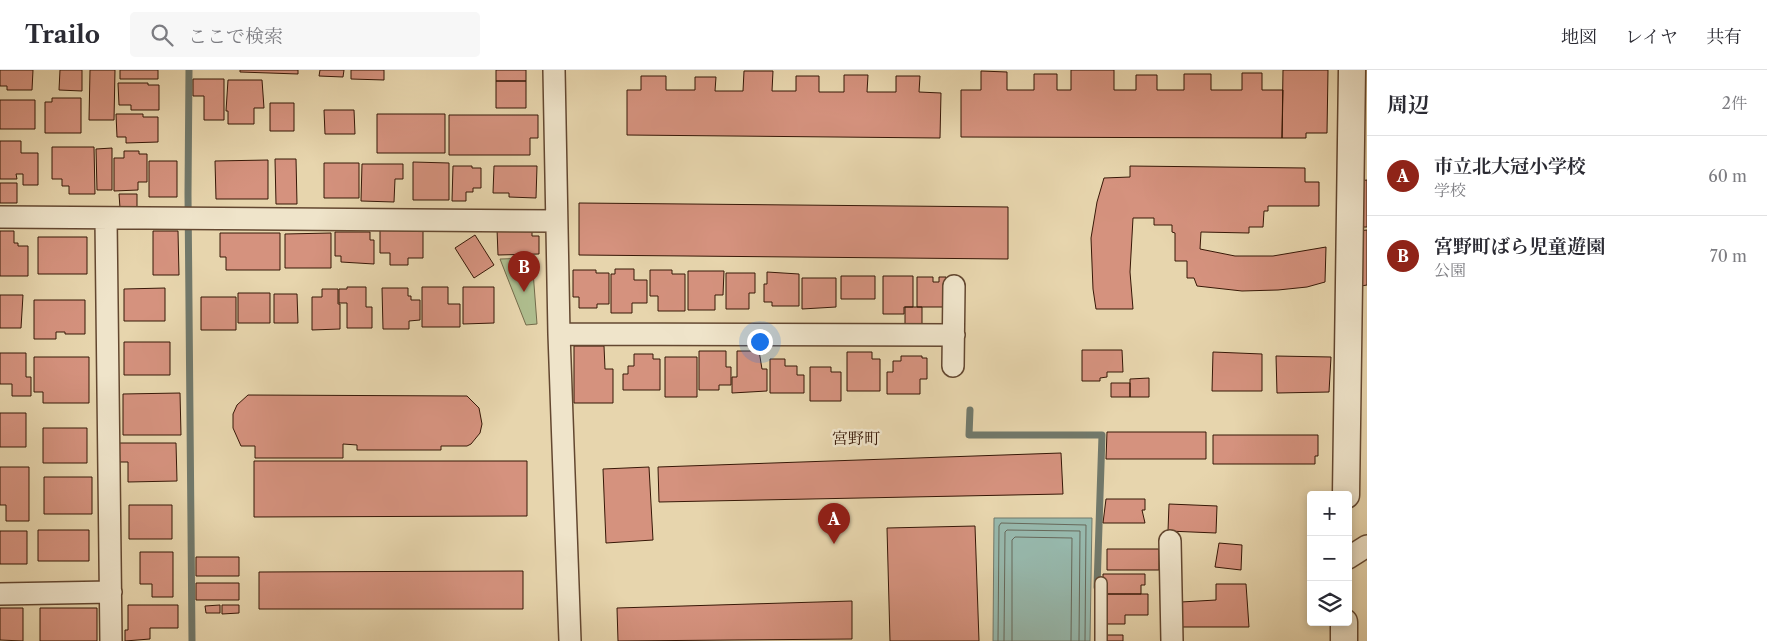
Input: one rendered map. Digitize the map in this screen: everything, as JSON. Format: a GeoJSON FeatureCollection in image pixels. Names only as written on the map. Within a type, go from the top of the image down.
{"type":"FeatureCollection","features":[{"type":"Feature","properties":{"kind":"street"},"geometry":{"type":"LineString","coordinates":[[554,70],[559,334],[570,641]]}},
{"type":"Feature","properties":{"kind":"street"},"geometry":{"type":"LineString","coordinates":[[1346,491],[1352,70]]}},
{"type":"Feature","properties":{"kind":"street"},"geometry":{"type":"LineString","coordinates":[[0,216],[106,219],[556,221]]}},
{"type":"Feature","properties":{"kind":"street"},"geometry":{"type":"LineString","coordinates":[[106,219],[112,641]]}},
{"type":"Feature","properties":{"kind":"street"},"geometry":{"type":"LineString","coordinates":[[953,366],[954,286]]}},
{"type":"Feature","properties":{"kind":"street"},"geometry":{"type":"LineString","coordinates":[[559,334],[954,335]]}},
{"type":"Feature","properties":{"kind":"street"},"geometry":{"type":"LineString","coordinates":[[1170,541],[1172,641]]}},
{"type":"Feature","properties":{"kind":"street"},"geometry":{"type":"LineString","coordinates":[[1352,555],[1367,546]]}},
{"type":"Feature","properties":{"kind":"street"},"geometry":{"type":"LineString","coordinates":[[0,594],[111,592]]}},
{"type":"Feature","properties":{"kind":"street"},"geometry":{"type":"LineString","coordinates":[[1344,626],[1344,641]]}},
{"type":"Feature","properties":{"kind":"lane"},"geometry":{"type":"LineString","coordinates":[[1101,583],[1102,641]]}},
{"type":"Feature","properties":{"kind":"green space"},"geometry":{"type":"Polygon","coordinates":[[[532,258],[537,324],[526,325],[500,259],[532,258]]]}},
{"type":"Feature","properties":{"kind":"water"},"geometry":{"type":"Polygon","coordinates":[[[994,518],[1092,518],[1090,641],[993,641],[994,518]]]}},
{"type":"Feature","properties":{"kind":"building"},"geometry":{"type":"Polygon","coordinates":[[[0,70],[33,70],[32,90],[7,90],[7,86],[0,86],[0,70]]]}},
{"type":"Feature","properties":{"kind":"building"},"geometry":{"type":"Polygon","coordinates":[[[60,70],[82,70],[82,91],[59,90],[60,70]]]}},
{"type":"Feature","properties":{"kind":"building"},"geometry":{"type":"Polygon","coordinates":[[[90,70],[115,70],[114,120],[89,120],[90,70]]]}},
{"type":"Feature","properties":{"kind":"building"},"geometry":{"type":"Polygon","coordinates":[[[120,70],[158,70],[158,79],[120,79],[120,70]]]}},
{"type":"Feature","properties":{"kind":"building"},"geometry":{"type":"Polygon","coordinates":[[[240,70],[298,70],[298,74],[240,72],[240,70]]]}},
{"type":"Feature","properties":{"kind":"building"},"geometry":{"type":"Polygon","coordinates":[[[320,70],[344,70],[343,77],[319,76],[320,70]]]}},
{"type":"Feature","properties":{"kind":"building"},"geometry":{"type":"Polygon","coordinates":[[[351,70],[384,70],[384,80],[351,79],[351,70]]]}},
{"type":"Feature","properties":{"kind":"building"},"geometry":{"type":"Polygon","coordinates":[[[496,70],[526,70],[526,81],[496,81],[496,70]]]}},
{"type":"Feature","properties":{"kind":"building"},"geometry":{"type":"Polygon","coordinates":[[[1071,70],[1114,70],[1114,90],[1136,90],[1136,75],[1157,75],[1157,90],[1184,90],[1184,74],[1211,74],[1211,90],[1242,90],[1242,73],[1262,73],[1262,90],[1283,90],[1282,138],[961,137],[961,90],[981,90],[981,71],[1007,72],[1007,90],[1034,90],[1034,74],[1057,74],[1057,90],[1071,90],[1071,70]]]}},
{"type":"Feature","properties":{"kind":"building"},"geometry":{"type":"Polygon","coordinates":[[[1283,70],[1328,70],[1327,133],[1306,133],[1306,138],[1282,138],[1283,70]]]}},
{"type":"Feature","properties":{"kind":"building"},"geometry":{"type":"Polygon","coordinates":[[[744,71],[773,71],[772,91],[796,91],[796,76],[819,76],[819,92],[844,92],[844,75],[868,75],[867,92],[896,92],[896,76],[920,76],[919,92],[941,93],[940,138],[627,135],[627,90],[641,90],[641,76],[666,76],[666,90],[695,90],[695,77],[716,77],[715,91],[743,91],[744,71]]]}},
{"type":"Feature","properties":{"kind":"building"},"geometry":{"type":"Polygon","coordinates":[[[193,79],[224,79],[224,120],[204,120],[204,96],[193,96],[193,79]]]}},
{"type":"Feature","properties":{"kind":"building"},"geometry":{"type":"Polygon","coordinates":[[[228,80],[262,80],[264,108],[254,108],[254,124],[228,124],[228,111],[226,111],[228,80]]]}},
{"type":"Feature","properties":{"kind":"building"},"geometry":{"type":"Polygon","coordinates":[[[496,81],[526,81],[526,108],[496,108],[496,81]]]}},
{"type":"Feature","properties":{"kind":"building"},"geometry":{"type":"Polygon","coordinates":[[[118,83],[159,85],[159,110],[131,110],[131,105],[119,105],[118,83]]]}},
{"type":"Feature","properties":{"kind":"building"},"geometry":{"type":"Polygon","coordinates":[[[52,98],[81,98],[81,133],[45,133],[45,102],[52,102],[52,98]]]}},
{"type":"Feature","properties":{"kind":"building"},"geometry":{"type":"Polygon","coordinates":[[[0,100],[35,100],[35,129],[0,129],[0,100]]]}},
{"type":"Feature","properties":{"kind":"building"},"geometry":{"type":"Polygon","coordinates":[[[270,103],[294,103],[294,131],[270,131],[270,103]]]}},
{"type":"Feature","properties":{"kind":"building"},"geometry":{"type":"Polygon","coordinates":[[[324,110],[354,110],[355,134],[325,134],[324,110]]]}},
{"type":"Feature","properties":{"kind":"building"},"geometry":{"type":"Polygon","coordinates":[[[116,114],[143,114],[143,117],[158,117],[158,142],[126,143],[126,137],[117,137],[116,114]]]}},
{"type":"Feature","properties":{"kind":"building"},"geometry":{"type":"Polygon","coordinates":[[[377,114],[445,114],[445,153],[377,153],[377,114]]]}},
{"type":"Feature","properties":{"kind":"building"},"geometry":{"type":"Polygon","coordinates":[[[449,115],[538,115],[538,138],[530,138],[530,155],[449,155],[449,115]]]}},
{"type":"Feature","properties":{"kind":"building"},"geometry":{"type":"Polygon","coordinates":[[[0,141],[21,141],[21,153],[38,153],[38,185],[23,185],[23,174],[16,174],[17,179],[0,179],[0,141]]]}},
{"type":"Feature","properties":{"kind":"building"},"geometry":{"type":"Polygon","coordinates":[[[52,147],[94,147],[95,194],[69,194],[69,186],[62,186],[62,179],[52,179],[52,147]]]}},
{"type":"Feature","properties":{"kind":"building"},"geometry":{"type":"Polygon","coordinates":[[[112,148],[112,190],[97,190],[96,149],[112,148]]]}},
{"type":"Feature","properties":{"kind":"building"},"geometry":{"type":"Polygon","coordinates":[[[124,151],[139,151],[139,154],[147,154],[147,182],[138,182],[138,190],[114,191],[114,158],[124,158],[124,151]]]}},
{"type":"Feature","properties":{"kind":"building"},"geometry":{"type":"Polygon","coordinates":[[[275,159],[296,159],[297,204],[276,204],[275,159]]]}},
{"type":"Feature","properties":{"kind":"building"},"geometry":{"type":"Polygon","coordinates":[[[268,160],[268,199],[216,199],[215,161],[268,160]]]}},
{"type":"Feature","properties":{"kind":"building"},"geometry":{"type":"Polygon","coordinates":[[[149,161],[177,161],[177,197],[149,197],[149,161]]]}},
{"type":"Feature","properties":{"kind":"building"},"geometry":{"type":"Polygon","coordinates":[[[413,162],[449,163],[449,200],[413,200],[413,162]]]}},
{"type":"Feature","properties":{"kind":"building"},"geometry":{"type":"Polygon","coordinates":[[[324,163],[359,163],[359,198],[324,198],[324,163]]]}},
{"type":"Feature","properties":{"kind":"building"},"geometry":{"type":"Polygon","coordinates":[[[362,164],[403,164],[403,179],[395,179],[394,202],[361,201],[362,164]]]}},
{"type":"Feature","properties":{"kind":"building"},"geometry":{"type":"Polygon","coordinates":[[[453,166],[481,168],[481,188],[473,188],[473,192],[466,192],[466,201],[452,201],[453,166]]]}},
{"type":"Feature","properties":{"kind":"building"},"geometry":{"type":"Polygon","coordinates":[[[494,166],[537,166],[536,198],[509,197],[509,193],[493,193],[494,166]]]}},
{"type":"Feature","properties":{"kind":"building"},"geometry":{"type":"Polygon","coordinates":[[[1130,166],[1305,168],[1305,182],[1319,182],[1319,206],[1268,206],[1268,211],[1264,211],[1263,227],[1249,227],[1249,233],[1201,232],[1200,249],[1235,256],[1273,256],[1326,247],[1325,282],[1307,287],[1278,290],[1242,291],[1197,286],[1194,278],[1187,278],[1187,261],[1175,261],[1175,233],[1172,232],[1172,225],[1154,225],[1154,218],[1133,218],[1130,272],[1133,309],[1096,309],[1093,289],[1091,238],[1097,202],[1104,178],[1130,177],[1130,166]]]}},
{"type":"Feature","properties":{"kind":"building"},"geometry":{"type":"Polygon","coordinates":[[[1367,180],[1367,227],[1363,227],[1359,181],[1367,180]]]}},
{"type":"Feature","properties":{"kind":"building"},"geometry":{"type":"Polygon","coordinates":[[[0,183],[17,183],[17,203],[0,203],[0,183]]]}},
{"type":"Feature","properties":{"kind":"building"},"geometry":{"type":"Polygon","coordinates":[[[119,194],[137,194],[137,208],[120,208],[119,194]]]}},
{"type":"Feature","properties":{"kind":"building"},"geometry":{"type":"Polygon","coordinates":[[[579,203],[1008,207],[1008,259],[579,255],[579,203]]]}},
{"type":"Feature","properties":{"kind":"building"},"geometry":{"type":"Polygon","coordinates":[[[380,229],[423,229],[423,258],[408,258],[408,265],[390,265],[390,253],[380,253],[380,229]]]}},
{"type":"Feature","properties":{"kind":"building"},"geometry":{"type":"Polygon","coordinates":[[[497,229],[532,230],[532,236],[539,236],[539,254],[498,255],[497,229]]]}},
{"type":"Feature","properties":{"kind":"building"},"geometry":{"type":"Polygon","coordinates":[[[1367,230],[1367,285],[1361,286],[1359,231],[1367,230]]]}},
{"type":"Feature","properties":{"kind":"building"},"geometry":{"type":"Polygon","coordinates":[[[0,231],[14,231],[14,243],[18,243],[18,246],[28,246],[28,276],[0,276],[0,231]]]}},
{"type":"Feature","properties":{"kind":"building"},"geometry":{"type":"Polygon","coordinates":[[[153,231],[178,231],[179,275],[153,275],[153,231]]]}},
{"type":"Feature","properties":{"kind":"building"},"geometry":{"type":"Polygon","coordinates":[[[335,232],[370,232],[370,240],[374,240],[374,264],[341,262],[341,256],[335,256],[335,232]]]}},
{"type":"Feature","properties":{"kind":"building"},"geometry":{"type":"Polygon","coordinates":[[[220,233],[280,233],[280,270],[226,270],[226,257],[220,257],[220,233]]]}},
{"type":"Feature","properties":{"kind":"building"},"geometry":{"type":"Polygon","coordinates":[[[331,233],[331,268],[285,268],[285,234],[331,233]]]}},
{"type":"Feature","properties":{"kind":"building"},"geometry":{"type":"Polygon","coordinates":[[[475,235],[494,265],[474,278],[455,248],[475,235]]]}},
{"type":"Feature","properties":{"kind":"building"},"geometry":{"type":"Polygon","coordinates":[[[38,237],[87,237],[87,274],[38,274],[38,237]]]}},
{"type":"Feature","properties":{"kind":"building"},"geometry":{"type":"Polygon","coordinates":[[[615,269],[634,269],[634,280],[647,280],[647,303],[632,303],[632,313],[611,313],[611,274],[615,274],[615,269]]]}},
{"type":"Feature","properties":{"kind":"building"},"geometry":{"type":"Polygon","coordinates":[[[573,270],[596,270],[596,273],[609,273],[609,304],[597,304],[597,308],[579,308],[579,297],[573,297],[573,270]]]}},
{"type":"Feature","properties":{"kind":"building"},"geometry":{"type":"Polygon","coordinates":[[[650,270],[672,270],[672,274],[685,274],[685,311],[658,311],[658,296],[650,296],[650,270]]]}},
{"type":"Feature","properties":{"kind":"building"},"geometry":{"type":"Polygon","coordinates":[[[688,271],[724,271],[723,295],[715,295],[715,310],[688,310],[688,271]]]}},
{"type":"Feature","properties":{"kind":"building"},"geometry":{"type":"Polygon","coordinates":[[[767,272],[799,274],[799,306],[772,306],[772,302],[764,302],[764,284],[767,284],[767,272]]]}},
{"type":"Feature","properties":{"kind":"building"},"geometry":{"type":"Polygon","coordinates":[[[726,273],[755,273],[755,293],[749,293],[749,309],[726,309],[726,273]]]}},
{"type":"Feature","properties":{"kind":"building"},"geometry":{"type":"Polygon","coordinates":[[[841,276],[875,276],[875,299],[841,299],[841,276]]]}},
{"type":"Feature","properties":{"kind":"building"},"geometry":{"type":"Polygon","coordinates":[[[883,276],[913,276],[913,307],[904,307],[904,314],[883,314],[883,276]]]}},
{"type":"Feature","properties":{"kind":"building"},"geometry":{"type":"Polygon","coordinates":[[[917,277],[933,277],[933,282],[939,282],[939,277],[946,277],[946,307],[917,307],[917,277]]]}},
{"type":"Feature","properties":{"kind":"building"},"geometry":{"type":"Polygon","coordinates":[[[802,278],[836,278],[836,307],[802,309],[802,278]]]}},
{"type":"Feature","properties":{"kind":"building"},"geometry":{"type":"Polygon","coordinates":[[[347,287],[366,287],[366,307],[372,307],[372,328],[347,328],[347,303],[339,303],[339,289],[347,289],[347,287]]]}},
{"type":"Feature","properties":{"kind":"building"},"geometry":{"type":"Polygon","coordinates":[[[422,287],[448,287],[448,304],[460,304],[460,327],[422,327],[422,287]]]}},
{"type":"Feature","properties":{"kind":"building"},"geometry":{"type":"Polygon","coordinates":[[[463,287],[494,287],[494,323],[463,324],[463,287]]]}},
{"type":"Feature","properties":{"kind":"building"},"geometry":{"type":"Polygon","coordinates":[[[165,288],[165,321],[124,321],[124,289],[165,288]]]}},
{"type":"Feature","properties":{"kind":"building"},"geometry":{"type":"Polygon","coordinates":[[[382,288],[408,288],[408,296],[411,296],[411,300],[420,300],[420,320],[409,321],[409,329],[383,329],[382,288]]]}},
{"type":"Feature","properties":{"kind":"building"},"geometry":{"type":"Polygon","coordinates":[[[322,289],[338,289],[340,329],[312,330],[312,297],[322,297],[322,289]]]}},
{"type":"Feature","properties":{"kind":"building"},"geometry":{"type":"Polygon","coordinates":[[[238,293],[270,293],[270,323],[238,323],[238,293]]]}},
{"type":"Feature","properties":{"kind":"building"},"geometry":{"type":"Polygon","coordinates":[[[274,294],[297,294],[298,323],[274,323],[274,294]]]}},
{"type":"Feature","properties":{"kind":"building"},"geometry":{"type":"Polygon","coordinates":[[[0,295],[23,295],[21,328],[0,328],[0,295]]]}},
{"type":"Feature","properties":{"kind":"building"},"geometry":{"type":"Polygon","coordinates":[[[201,297],[236,297],[236,330],[201,330],[201,297]]]}},
{"type":"Feature","properties":{"kind":"building"},"geometry":{"type":"Polygon","coordinates":[[[34,300],[85,300],[85,334],[56,332],[56,339],[34,339],[34,300]]]}},
{"type":"Feature","properties":{"kind":"building"},"geometry":{"type":"Polygon","coordinates":[[[905,307],[922,307],[922,325],[905,325],[905,307]]]}},
{"type":"Feature","properties":{"kind":"building"},"geometry":{"type":"Polygon","coordinates":[[[124,342],[170,342],[170,375],[124,375],[124,342]]]}},
{"type":"Feature","properties":{"kind":"building"},"geometry":{"type":"Polygon","coordinates":[[[574,346],[604,346],[605,369],[613,369],[613,403],[574,403],[574,346]]]}},
{"type":"Feature","properties":{"kind":"building"},"geometry":{"type":"Polygon","coordinates":[[[1082,350],[1122,350],[1123,372],[1107,372],[1107,377],[1100,378],[1100,381],[1082,381],[1082,350]]]}},
{"type":"Feature","properties":{"kind":"building"},"geometry":{"type":"Polygon","coordinates":[[[699,351],[726,351],[726,367],[731,367],[731,385],[719,385],[719,390],[699,390],[699,351]]]}},
{"type":"Feature","properties":{"kind":"building"},"geometry":{"type":"Polygon","coordinates":[[[737,351],[759,351],[762,369],[767,369],[767,391],[732,393],[732,377],[737,377],[737,351]]]}},
{"type":"Feature","properties":{"kind":"building"},"geometry":{"type":"Polygon","coordinates":[[[847,352],[872,352],[872,359],[880,359],[880,391],[847,391],[847,352]]]}},
{"type":"Feature","properties":{"kind":"building"},"geometry":{"type":"Polygon","coordinates":[[[1213,352],[1262,354],[1262,391],[1212,391],[1213,352]]]}},
{"type":"Feature","properties":{"kind":"building"},"geometry":{"type":"Polygon","coordinates":[[[0,353],[26,353],[26,377],[31,377],[31,396],[12,396],[12,384],[0,384],[0,353]]]}},
{"type":"Feature","properties":{"kind":"building"},"geometry":{"type":"Polygon","coordinates":[[[634,354],[653,354],[653,359],[660,359],[660,390],[623,390],[623,374],[628,374],[628,366],[634,366],[634,354]]]}},
{"type":"Feature","properties":{"kind":"building"},"geometry":{"type":"Polygon","coordinates":[[[901,356],[922,356],[922,358],[927,358],[927,379],[920,379],[920,394],[887,394],[887,372],[893,372],[893,361],[901,361],[901,356]]]}},
{"type":"Feature","properties":{"kind":"building"},"geometry":{"type":"Polygon","coordinates":[[[1276,356],[1331,357],[1329,392],[1277,393],[1276,356]]]}},
{"type":"Feature","properties":{"kind":"building"},"geometry":{"type":"Polygon","coordinates":[[[34,357],[89,357],[89,403],[43,403],[43,392],[34,392],[34,357]]]}},
{"type":"Feature","properties":{"kind":"building"},"geometry":{"type":"Polygon","coordinates":[[[665,357],[697,357],[697,397],[665,397],[665,357]]]}},
{"type":"Feature","properties":{"kind":"building"},"geometry":{"type":"Polygon","coordinates":[[[770,359],[785,359],[785,366],[797,366],[797,375],[804,375],[804,393],[770,393],[770,359]]]}},
{"type":"Feature","properties":{"kind":"building"},"geometry":{"type":"Polygon","coordinates":[[[810,367],[831,367],[831,372],[841,372],[841,401],[810,401],[810,367]]]}},
{"type":"Feature","properties":{"kind":"building"},"geometry":{"type":"Polygon","coordinates":[[[1149,378],[1149,397],[1130,397],[1130,379],[1149,378]]]}},
{"type":"Feature","properties":{"kind":"building"},"geometry":{"type":"Polygon","coordinates":[[[1111,383],[1130,383],[1130,397],[1111,397],[1111,383]]]}},
{"type":"Feature","properties":{"kind":"building"},"geometry":{"type":"Polygon","coordinates":[[[180,393],[181,435],[123,435],[123,394],[180,393]]]}},
{"type":"Feature","properties":{"kind":"building"},"geometry":{"type":"Polygon","coordinates":[[[248,395],[467,396],[479,408],[482,424],[480,433],[471,444],[467,446],[441,446],[441,450],[357,450],[357,445],[343,444],[343,458],[255,458],[255,446],[241,446],[233,428],[233,414],[237,405],[248,395]]]}},
{"type":"Feature","properties":{"kind":"building"},"geometry":{"type":"Polygon","coordinates":[[[0,413],[26,413],[26,447],[0,447],[0,413]]]}},
{"type":"Feature","properties":{"kind":"building"},"geometry":{"type":"Polygon","coordinates":[[[43,428],[87,428],[87,463],[43,463],[43,428]]]}},
{"type":"Feature","properties":{"kind":"building"},"geometry":{"type":"Polygon","coordinates":[[[1107,432],[1206,432],[1206,459],[1106,459],[1107,432]]]}},
{"type":"Feature","properties":{"kind":"building"},"geometry":{"type":"Polygon","coordinates":[[[1213,435],[1318,435],[1318,456],[1315,456],[1315,464],[1213,464],[1213,435]]]}},
{"type":"Feature","properties":{"kind":"building"},"geometry":{"type":"Polygon","coordinates":[[[119,443],[176,443],[177,481],[128,482],[128,462],[119,462],[119,443]]]}},
{"type":"Feature","properties":{"kind":"building"},"geometry":{"type":"Polygon","coordinates":[[[1061,453],[1063,494],[659,502],[658,467],[1061,453]]]}},
{"type":"Feature","properties":{"kind":"building"},"geometry":{"type":"Polygon","coordinates":[[[254,461],[527,461],[527,516],[254,517],[254,461]]]}},
{"type":"Feature","properties":{"kind":"building"},"geometry":{"type":"Polygon","coordinates":[[[0,467],[29,467],[29,521],[6,521],[6,505],[0,505],[0,467]]]}},
{"type":"Feature","properties":{"kind":"building"},"geometry":{"type":"Polygon","coordinates":[[[649,467],[653,540],[606,543],[603,469],[649,467]]]}},
{"type":"Feature","properties":{"kind":"building"},"geometry":{"type":"Polygon","coordinates":[[[44,477],[92,477],[92,514],[44,514],[44,477]]]}},
{"type":"Feature","properties":{"kind":"building"},"geometry":{"type":"Polygon","coordinates":[[[1106,499],[1145,499],[1145,510],[1142,510],[1145,523],[1103,523],[1106,499]]]}},
{"type":"Feature","properties":{"kind":"building"},"geometry":{"type":"Polygon","coordinates":[[[1169,504],[1217,506],[1216,533],[1168,531],[1169,504]]]}},
{"type":"Feature","properties":{"kind":"building"},"geometry":{"type":"Polygon","coordinates":[[[129,505],[172,505],[172,539],[129,539],[129,505]]]}},
{"type":"Feature","properties":{"kind":"building"},"geometry":{"type":"Polygon","coordinates":[[[975,526],[979,641],[890,641],[887,528],[975,526]]]}},
{"type":"Feature","properties":{"kind":"building"},"geometry":{"type":"Polygon","coordinates":[[[38,530],[89,530],[89,561],[38,561],[38,530]]]}},
{"type":"Feature","properties":{"kind":"building"},"geometry":{"type":"Polygon","coordinates":[[[0,531],[27,531],[27,564],[0,564],[0,531]]]}},
{"type":"Feature","properties":{"kind":"building"},"geometry":{"type":"Polygon","coordinates":[[[1219,543],[1242,545],[1241,570],[1215,567],[1219,543]]]}},
{"type":"Feature","properties":{"kind":"building"},"geometry":{"type":"Polygon","coordinates":[[[1107,549],[1159,549],[1159,570],[1107,570],[1107,549]]]}},
{"type":"Feature","properties":{"kind":"building"},"geometry":{"type":"Polygon","coordinates":[[[140,552],[173,552],[173,597],[152,597],[152,584],[140,584],[140,552]]]}},
{"type":"Feature","properties":{"kind":"building"},"geometry":{"type":"Polygon","coordinates":[[[196,557],[239,557],[239,576],[196,576],[196,557]]]}},
{"type":"Feature","properties":{"kind":"building"},"geometry":{"type":"Polygon","coordinates":[[[523,571],[523,609],[259,609],[259,572],[523,571]]]}},
{"type":"Feature","properties":{"kind":"building"},"geometry":{"type":"Polygon","coordinates":[[[1103,574],[1145,574],[1145,585],[1141,585],[1141,594],[1103,594],[1103,574]]]}},
{"type":"Feature","properties":{"kind":"building"},"geometry":{"type":"Polygon","coordinates":[[[196,583],[239,583],[239,600],[196,600],[196,583]]]}},
{"type":"Feature","properties":{"kind":"building"},"geometry":{"type":"Polygon","coordinates":[[[1216,584],[1246,584],[1249,627],[1181,627],[1181,602],[1216,600],[1216,584]]]}},
{"type":"Feature","properties":{"kind":"building"},"geometry":{"type":"Polygon","coordinates":[[[1103,594],[1148,594],[1148,615],[1125,615],[1125,624],[1103,624],[1103,594]]]}},
{"type":"Feature","properties":{"kind":"building"},"geometry":{"type":"Polygon","coordinates":[[[852,601],[852,639],[618,641],[617,608],[852,601]]]}},
{"type":"Feature","properties":{"kind":"building"},"geometry":{"type":"Polygon","coordinates":[[[128,605],[178,605],[178,628],[150,628],[150,639],[125,641],[125,630],[128,630],[128,605]]]}},
{"type":"Feature","properties":{"kind":"building"},"geometry":{"type":"Polygon","coordinates":[[[220,605],[220,613],[206,613],[205,606],[220,605]]]}},
{"type":"Feature","properties":{"kind":"building"},"geometry":{"type":"Polygon","coordinates":[[[222,605],[239,605],[239,613],[222,614],[222,605]]]}},
{"type":"Feature","properties":{"kind":"building"},"geometry":{"type":"Polygon","coordinates":[[[0,608],[23,608],[23,641],[0,640],[0,608]]]}},
{"type":"Feature","properties":{"kind":"building"},"geometry":{"type":"Polygon","coordinates":[[[40,608],[97,608],[97,641],[40,641],[40,608]]]}},
{"type":"Feature","properties":{"kind":"building"},"geometry":{"type":"Polygon","coordinates":[[[1104,635],[1123,635],[1123,641],[1104,641],[1104,635]]]}},
{"type":"Feature","properties":{"kind":"waterway"},"geometry":{"type":"LineString","coordinates":[[189,70],[188,194],[192,641]]}},
{"type":"Feature","properties":{"kind":"waterway"},"geometry":{"type":"LineString","coordinates":[[970,410],[969,435],[1102,435],[1097,587]]}},
{"type":"Feature","properties":{"kind":"place","name":"宮野町ばら児童遊園"},"geometry":{"type":"Point","coordinates":[524,292]}},
{"type":"Feature","properties":{"kind":"place","name":"市立北大冠小学校"},"geometry":{"type":"Point","coordinates":[834,544]}},
{"type":"Feature","properties":{"kind":"district","name":"宮野町"},"geometry":{"type":"Point","coordinates":[856,438]}}]}
